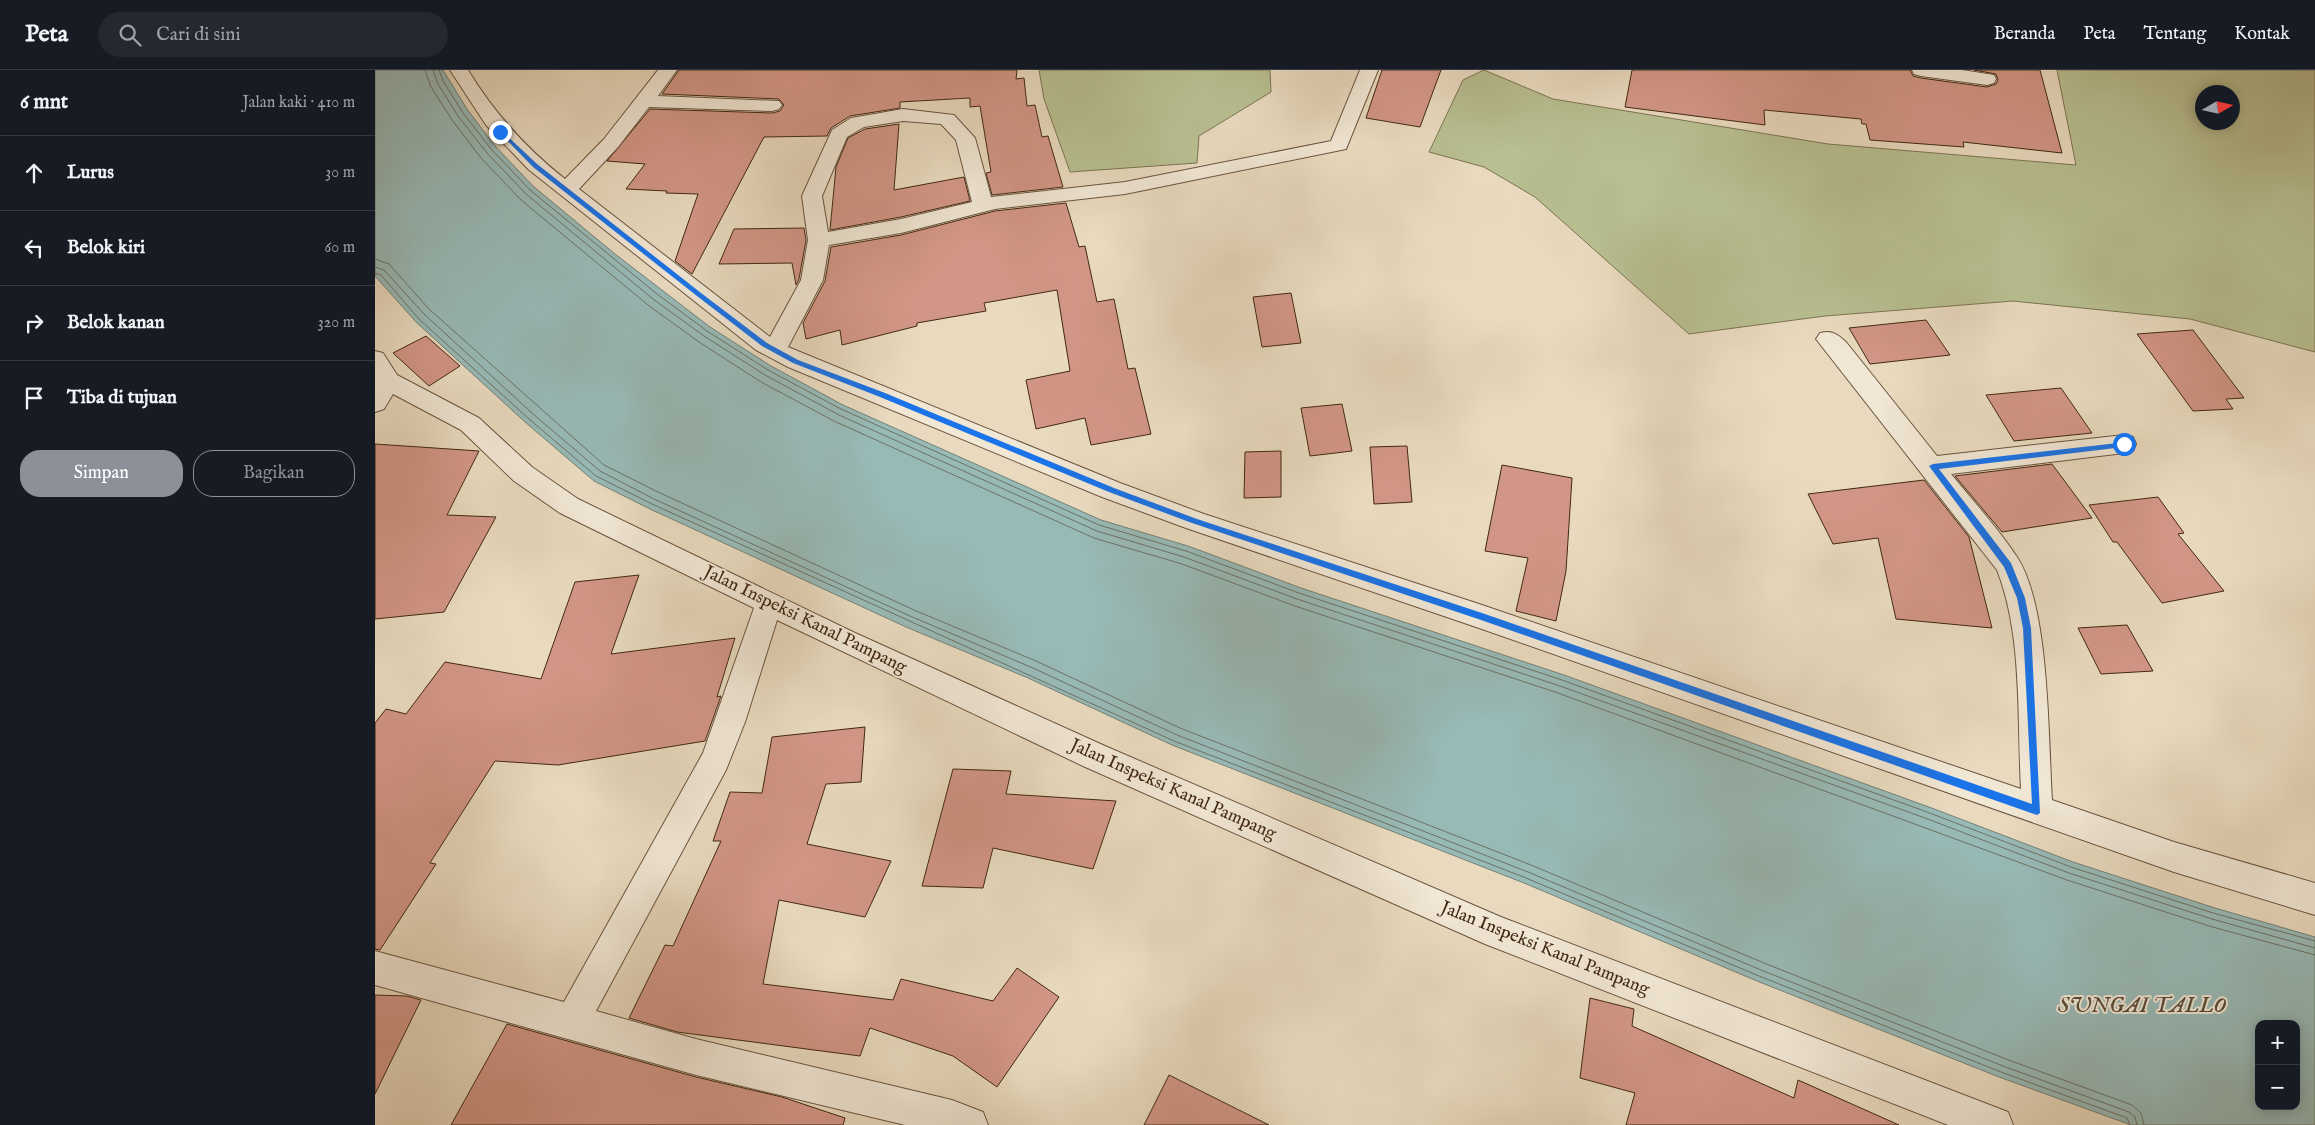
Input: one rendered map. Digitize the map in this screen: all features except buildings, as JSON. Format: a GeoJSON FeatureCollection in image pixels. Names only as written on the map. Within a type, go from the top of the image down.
{"type":"FeatureCollection","features":[{"type":"Feature","properties":{"kind":"street"},"geometry":{"type":"LineString","coordinates":[[459,70],[483,110],[500,132],[535,165],[699,295],[775,350],[796,361],[910,406],[1111,490],[1195,521],[1482,616],[2174,857],[2315,899]]}},
{"type":"Feature","properties":{"kind":"street"},"geometry":{"type":"LineString","coordinates":[[566,190],[611,143],[668,70]]}},
{"type":"Feature","properties":{"kind":"street"},"geometry":{"type":"LineString","coordinates":[[819,240],[901,226],[983,206],[1125,188],[1339,145],[1369,70]]}},
{"type":"Feature","properties":{"kind":"street"},"geometry":{"type":"LineString","coordinates":[[1921,70],[1987,79]]}},
{"type":"Feature","properties":{"kind":"street"},"geometry":{"type":"LineString","coordinates":[[645,100],[772,105]]}},
{"type":"Feature","properties":{"kind":"street"},"geometry":{"type":"LineString","coordinates":[[775,350],[812,280],[819,240],[812,196],[839,134],[858,122],[903,115],[947,119],[965,138],[983,206]]}},
{"type":"Feature","properties":{"kind":"street"},"geometry":{"type":"LineString","coordinates":[[1829,340],[1933,466],[2008,565],[2021,598],[2027,628],[2037,810]]}},
{"type":"Feature","properties":{"kind":"street","name":"Jalan Inspeksi Kanal Pampang"},"geometry":{"type":"LineString","coordinates":[[380,381],[470,424],[523,474],[569,506],[681,559],[769,604],[1094,756],[1497,932],[1995,1125]]}},
{"type":"Feature","properties":{"kind":"street"},"geometry":{"type":"LineString","coordinates":[[1933,466],[2124,444]]}},
{"type":"Feature","properties":{"kind":"street"},"geometry":{"type":"LineString","coordinates":[[572,1022],[715,760],[769,604]]}},
{"type":"Feature","properties":{"kind":"street"},"geometry":{"type":"LineString","coordinates":[[375,968],[696,1057],[810,1082],[905,1117],[952,1118],[970,1125]]}},
{"type":"Feature","properties":{"kind":"green space"},"geometry":{"type":"Polygon","coordinates":[[[1039,70],[1270,70],[1271,92],[1199,136],[1197,163],[1070,172],[1044,99],[1039,70]]]}},
{"type":"Feature","properties":{"kind":"green space"},"geometry":{"type":"Polygon","coordinates":[[[1484,70],[1553,99],[1828,144],[2076,165],[2057,70],[2315,70],[2315,352],[2190,319],[2013,301],[1825,316],[1689,334],[1535,197],[1484,167],[1429,152],[1463,80],[1484,70]]]}},
{"type":"Feature","properties":{"kind":"water","name":"SUNGAI TALLO"},"geometry":{"type":"Polygon","coordinates":[[[375,70],[443,70],[467,109],[495,146],[533,186],[615,254],[710,327],[771,366],[843,405],[1101,520],[1188,546],[1301,588],[1564,675],[1929,807],[2073,862],[2215,908],[2315,937],[2315,1125],[2131,1125],[1999,1077],[1757,981],[1524,883],[1172,745],[1028,678],[906,627],[650,509],[594,481],[525,422],[416,322],[375,276],[375,70]]]}},
{"type":"Feature","properties":{"kind":"route"},"geometry":{"type":"LineString","coordinates":[[500,132],[535,165],[699,295],[765,344],[796,361],[883,395],[1111,490],[1195,521],[1482,616],[1603,660],[2037,810],[2027,628],[2021,598],[2008,565],[1933,466],[2124,444]]}}]}
